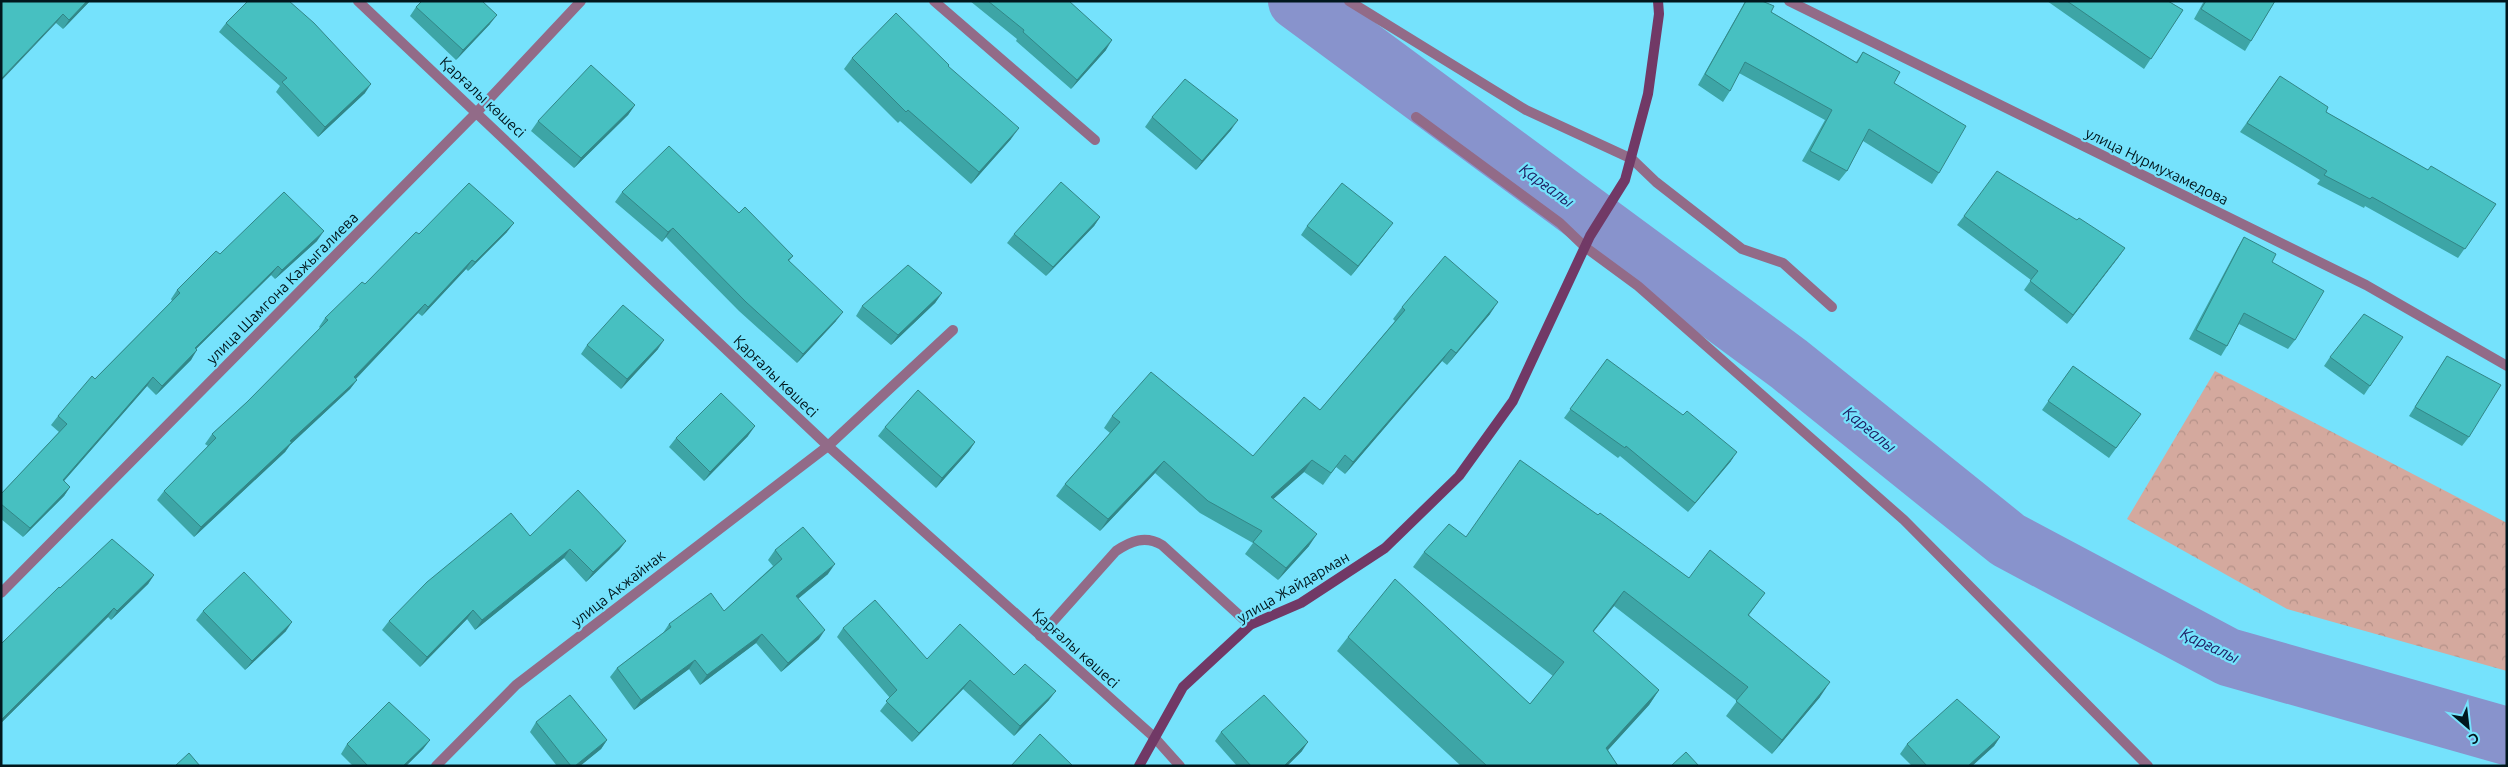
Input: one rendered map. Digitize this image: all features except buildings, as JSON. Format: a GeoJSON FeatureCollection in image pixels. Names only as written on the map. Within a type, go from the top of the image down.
{"type":"FeatureCollection","features":[{"type":"Feature","properties":{"kind":"street","name":"Қарғалы көшесі"},"geometry":{"type":"LineString","coordinates":[[358,1],[828,446],[1154,737],[1180,766]]}},
{"type":"Feature","properties":{"kind":"street","name":"улица Шамгона Кажыгалиева"},"geometry":{"type":"LineString","coordinates":[[1,593],[477,112],[581,1]]}},
{"type":"Feature","properties":{"kind":"street"},"geometry":{"type":"LineString","coordinates":[[934,1],[1095,140]]}},
{"type":"Feature","properties":{"kind":"street"},"geometry":{"type":"LineString","coordinates":[[1350,1],[1526,110],[1632,159],[1656,182],[1742,249],[1783,263],[1832,306]]}},
{"type":"Feature","properties":{"kind":"street"},"geometry":{"type":"LineString","coordinates":[[1632,159],[1648,94],[1659,14],[1658,1]]}},
{"type":"Feature","properties":{"kind":"street","name":"улица Нурмухамедова"},"geometry":{"type":"LineString","coordinates":[[1789,1],[2366,285],[2507,366]]}},
{"type":"Feature","properties":{"kind":"street"},"geometry":{"type":"LineString","coordinates":[[1416,117],[1560,223],[1585,247],[1638,286],[1904,520],[2148,766]]}},
{"type":"Feature","properties":{"kind":"street","name":"улица Жайдарман"},"geometry":{"type":"LineString","coordinates":[[1139,766],[1183,687],[1250,625],[1301,603],[1385,548],[1459,476],[1513,401],[1590,236],[1625,180],[1632,159]]}},
{"type":"Feature","properties":{"kind":"street","name":"улица Акжайнак"},"geometry":{"type":"LineString","coordinates":[[436,766],[516,685],[828,446],[953,330]]}},
{"type":"Feature","properties":{"kind":"street"},"geometry":{"type":"LineString","coordinates":[[1040,636],[1116,552],[1131,542],[1145,539],[1162,545],[1250,625]]}},
{"type":"Feature","properties":{"kind":"green space"},"geometry":{"type":"Polygon","coordinates":[[[2215,371],[2507,523],[2507,671],[2287,609],[2127,519],[2215,371]]]}},
{"type":"Feature","properties":{"kind":"waterway","name":"Қарғалы"},"geometry":{"type":"LineString","coordinates":[[1297,1],[1789,364],[2008,540],[2228,657],[2507,736]]}}]}
